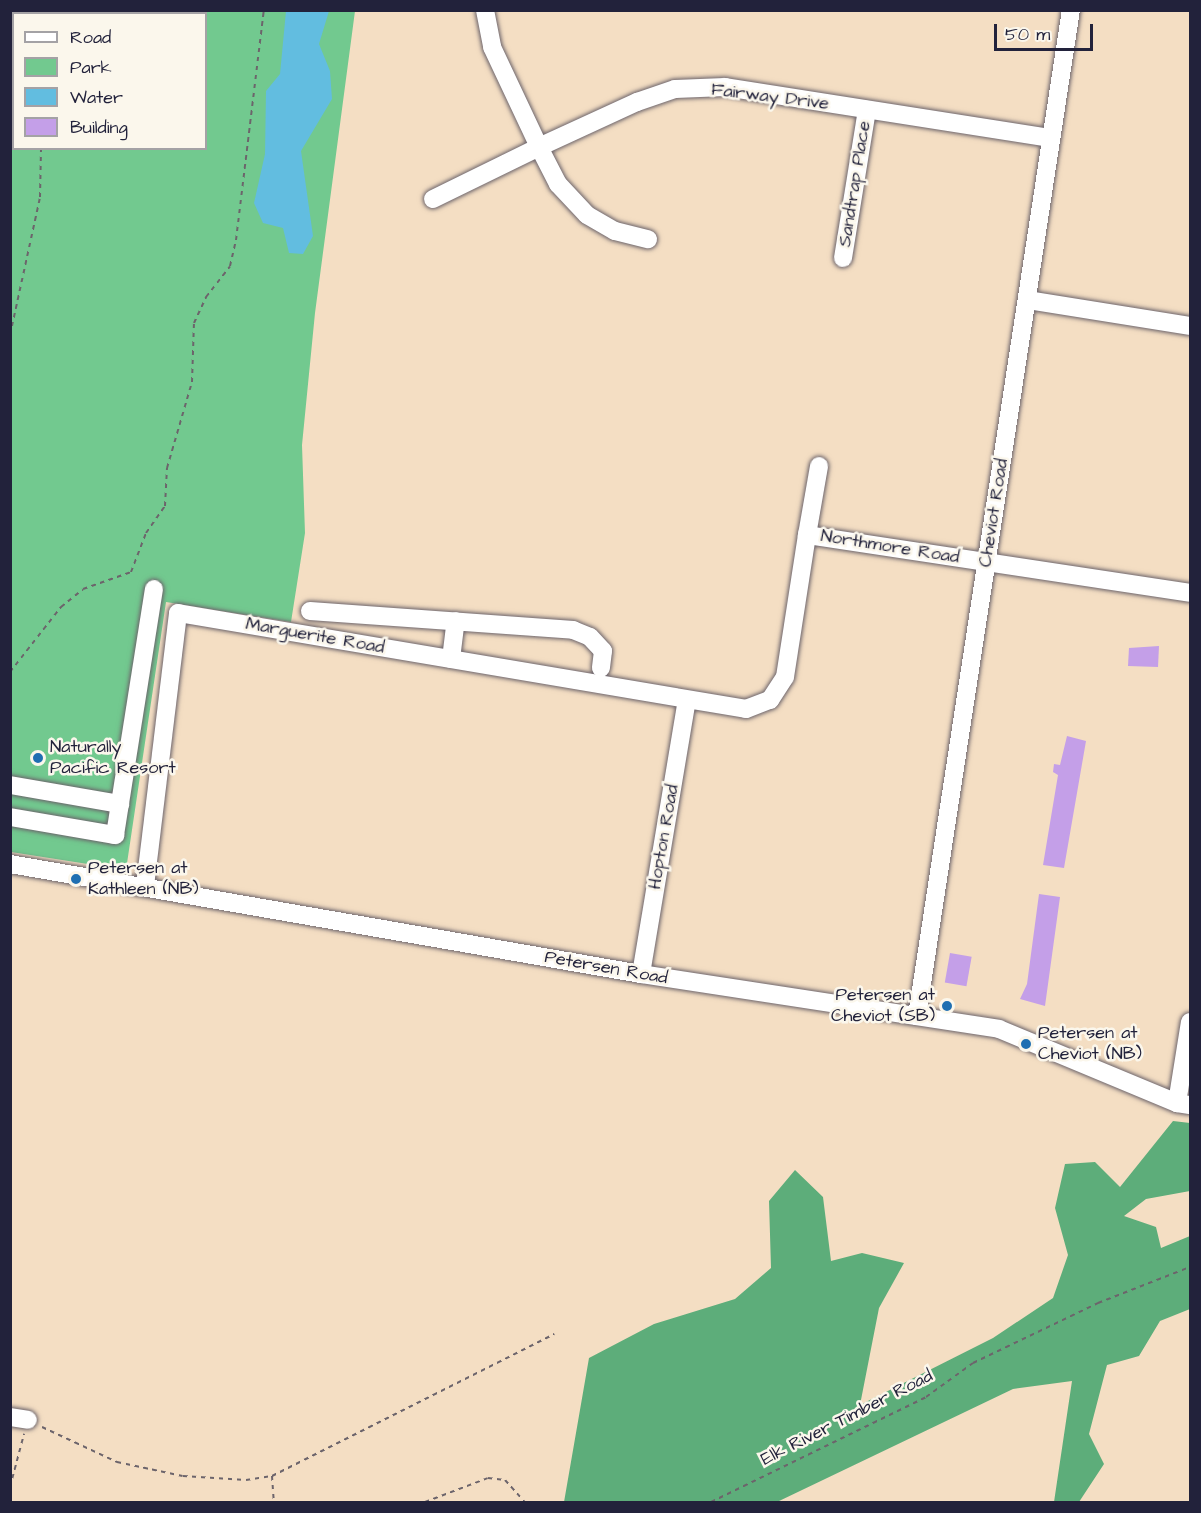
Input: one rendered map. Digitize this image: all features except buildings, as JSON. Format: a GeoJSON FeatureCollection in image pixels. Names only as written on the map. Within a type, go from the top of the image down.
{"type":"FeatureCollection","features":[{"type":"Feature","properties":{"kind":"street"},"geometry":{"type":"LineString","coordinates":[[485,10],[492,47],[558,184],[587,215],[615,231],[648,239]]}},
{"type":"Feature","properties":{"kind":"street","name":"Cheviot Road"},"geometry":{"type":"LineString","coordinates":[[917,1016],[1071,10]]}},
{"type":"Feature","properties":{"kind":"street","name":"Fairway Drive"},"geometry":{"type":"LineString","coordinates":[[433,200],[539,147],[637,102],[675,89],[725,87],[1050,138]]}},
{"type":"Feature","properties":{"kind":"street","name":"Sandtrap Place"},"geometry":{"type":"LineString","coordinates":[[843,258],[867,110]]}},
{"type":"Feature","properties":{"kind":"street"},"geometry":{"type":"LineString","coordinates":[[1028,300],[1191,326]]}},
{"type":"Feature","properties":{"kind":"street"},"geometry":{"type":"LineString","coordinates":[[807,535],[819,466]]}},
{"type":"Feature","properties":{"kind":"street","name":"Northmore Road"},"geometry":{"type":"LineString","coordinates":[[687,700],[746,709],[771,700],[785,677],[807,535],[1191,593]]}},
{"type":"Feature","properties":{"kind":"street"},"geometry":{"type":"LineString","coordinates":[[10,817],[115,835],[154,589]]}},
{"type":"Feature","properties":{"kind":"street","name":"Marguerite Road"},"geometry":{"type":"LineString","coordinates":[[310,610],[573,630],[590,637],[603,651],[601,668]]}},
{"type":"Feature","properties":{"kind":"street","name":"Marguerite Road"},"geometry":{"type":"LineString","coordinates":[[145,886],[178,613],[687,700]]}},
{"type":"Feature","properties":{"kind":"street"},"geometry":{"type":"LineString","coordinates":[[452,659],[456,621]]}},
{"type":"Feature","properties":{"kind":"street","name":"Hopton Road"},"geometry":{"type":"LineString","coordinates":[[641,974],[687,700]]}},
{"type":"Feature","properties":{"kind":"street"},"geometry":{"type":"LineString","coordinates":[[10,785],[120,804]]}},
{"type":"Feature","properties":{"kind":"street","name":"Petersen Road"},"geometry":{"type":"LineString","coordinates":[[10,864],[641,974],[999,1029],[1184,1104]]}},
{"type":"Feature","properties":{"kind":"street"},"geometry":{"type":"LineString","coordinates":[[1184,1104],[1191,1022]]}},
{"type":"Feature","properties":{"kind":"path"},"geometry":{"type":"LineString","coordinates":[[10,672],[69,601],[83,589],[131,572],[143,551],[146,533],[165,506],[167,468],[192,382],[194,323],[206,297],[230,266],[236,240],[264,10]]}},
{"type":"Feature","properties":{"kind":"path"},"geometry":{"type":"LineString","coordinates":[[10,336],[40,197],[41,150]]}},
{"type":"Feature","properties":{"kind":"path","name":"Elk River Timber Road"},"geometry":{"type":"LineString","coordinates":[[711,1503],[926,1397],[973,1363],[1098,1303],[1191,1267]]}},
{"type":"Feature","properties":{"kind":"path"},"geometry":{"type":"LineString","coordinates":[[10,1487],[19,1419],[117,1462],[183,1476],[246,1480],[272,1476],[554,1334]]}},
{"type":"Feature","properties":{"kind":"path"},"geometry":{"type":"LineString","coordinates":[[272,1476],[274,1503]]}},
{"type":"Feature","properties":{"kind":"path"},"geometry":{"type":"LineString","coordinates":[[425,1503],[488,1478],[505,1480],[525,1503]]}},
{"type":"Feature","properties":{"kind":"green space"},"geometry":{"type":"Polygon","coordinates":[[[10,11],[355,11],[315,313],[302,445],[305,533],[291,622],[166,602],[126,870],[11,852],[10,11]]]}},
{"type":"Feature","properties":{"kind":"green space"},"geometry":{"type":"Polygon","coordinates":[[[1173,1121],[1190,1123],[1190,1191],[1146,1199],[1124,1216],[1156,1227],[1161,1248],[1190,1236],[1190,1309],[1160,1321],[1139,1356],[1107,1365],[1089,1434],[1104,1464],[1079,1502],[1054,1502],[1072,1381],[1013,1389],[777,1502],[564,1502],[589,1358],[654,1324],[735,1299],[771,1268],[769,1201],[795,1170],[823,1197],[831,1261],[862,1253],[904,1263],[879,1308],[860,1405],[993,1338],[1053,1298],[1068,1255],[1055,1208],[1065,1164],[1095,1162],[1120,1187],[1173,1121]]]}},
{"type":"Feature","properties":{"kind":"water"},"geometry":{"type":"Polygon","coordinates":[[[286,11],[329,11],[319,44],[330,71],[332,99],[301,151],[313,236],[303,254],[289,253],[283,228],[263,223],[254,203],[265,154],[266,91],[280,74],[286,11]]]}},
{"type":"Feature","properties":{"kind":"place","name":"Naturally Pacific Resort"},"geometry":{"type":"Point","coordinates":[38,758]}},
{"type":"Feature","properties":{"kind":"place","name":"Petersen at Kathleen (NB)"},"geometry":{"type":"Point","coordinates":[76,879]}},
{"type":"Feature","properties":{"kind":"place","name":"Petersen at Cheviot (SB)"},"geometry":{"type":"Point","coordinates":[947,1006]}},
{"type":"Feature","properties":{"kind":"place","name":"Petersen at Cheviot (NB)"},"geometry":{"type":"Point","coordinates":[1026,1044]}}]}
